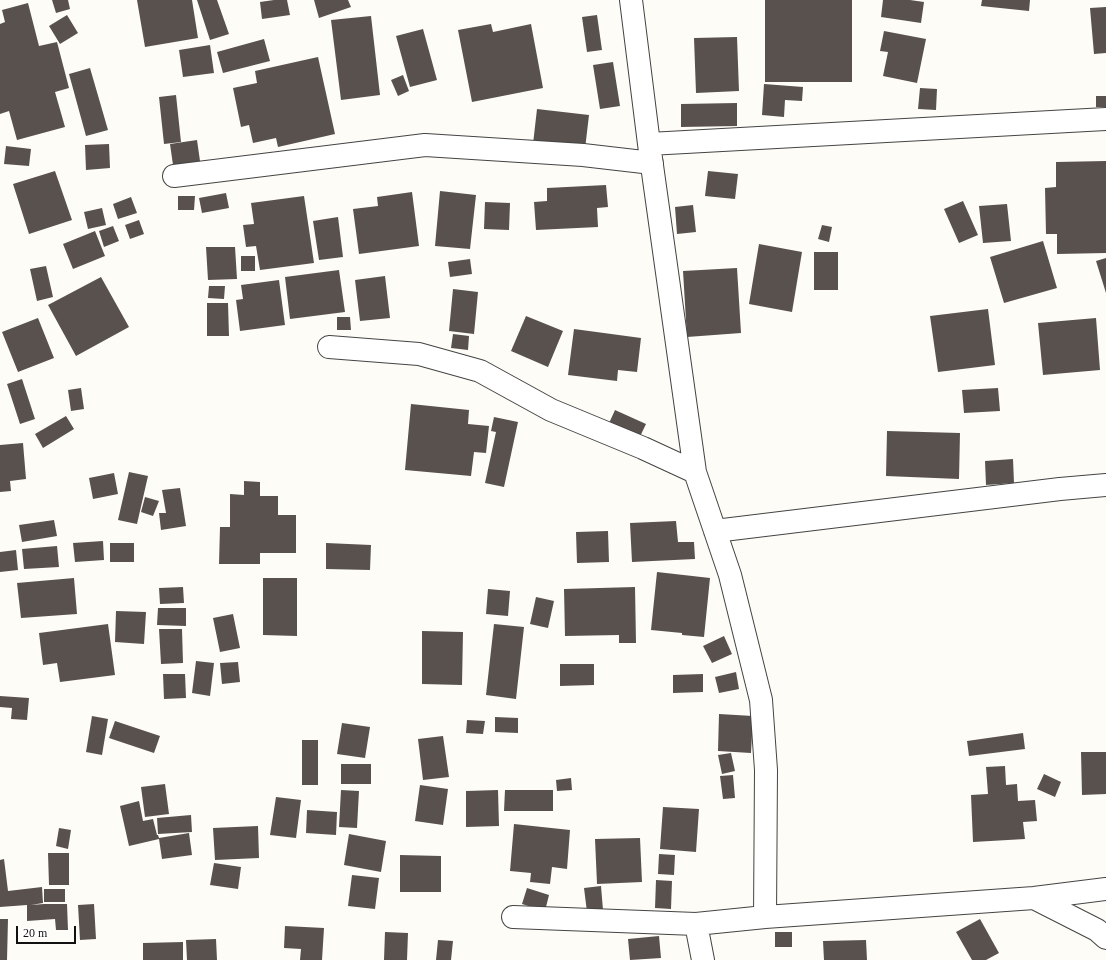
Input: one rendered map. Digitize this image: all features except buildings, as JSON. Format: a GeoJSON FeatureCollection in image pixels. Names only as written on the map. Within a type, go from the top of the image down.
{"type":"FeatureCollection","features":[{"type":"Feature","properties":{"kind":"street"},"geometry":{"type":"LineString","coordinates":[[631,0],[695,472],[730,575],[761,700],[766,770],[764,917]]}},
{"type":"Feature","properties":{"kind":"street"},"geometry":{"type":"LineString","coordinates":[[174,176],[425,145],[583,155],[651,153],[1106,119]]}},
{"type":"Feature","properties":{"kind":"street"},"geometry":{"type":"LineString","coordinates":[[329,347],[420,354],[480,371],[551,410],[643,448],[695,472]]}},
{"type":"Feature","properties":{"kind":"street"},"geometry":{"type":"LineString","coordinates":[[715,531],[1052,490],[1106,485]]}},
{"type":"Feature","properties":{"kind":"street"},"geometry":{"type":"LineString","coordinates":[[513,917],[696,924],[764,917],[1034,898],[1106,889]]}},
{"type":"Feature","properties":{"kind":"street"},"geometry":{"type":"LineString","coordinates":[[1034,898],[1096,930],[1106,938]]}},
{"type":"Feature","properties":{"kind":"street"},"geometry":{"type":"LineString","coordinates":[[696,924],[703,960]]}}]}
